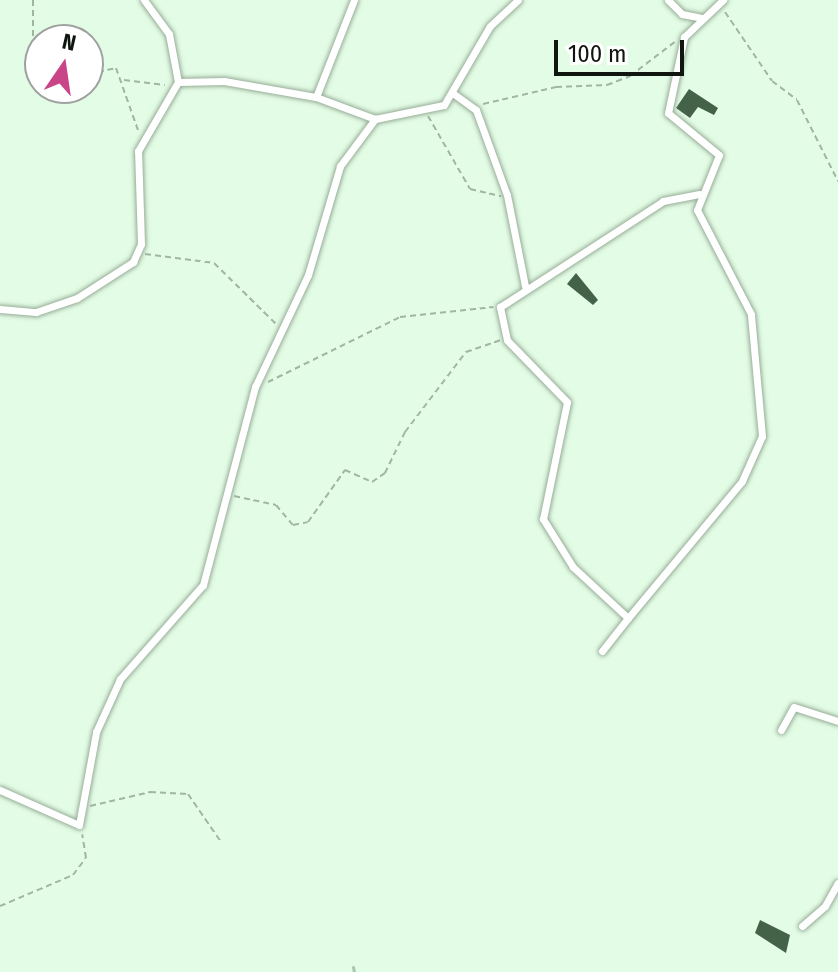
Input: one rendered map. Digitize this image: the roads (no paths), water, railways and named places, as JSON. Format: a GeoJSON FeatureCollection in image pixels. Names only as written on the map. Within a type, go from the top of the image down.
{"type":"FeatureCollection","features":[{"type":"Feature","properties":{"kind":"street"},"geometry":{"type":"LineString","coordinates":[[0,309],[36,312],[77,298],[128,268],[138,253],[136,170],[142,143],[176,84],[169,34],[144,0]]}},
{"type":"Feature","properties":{"kind":"street"},"geometry":{"type":"LineString","coordinates":[[316,97],[354,0]]}},
{"type":"Feature","properties":{"kind":"street"},"geometry":{"type":"LineString","coordinates":[[176,84],[224,81],[316,97],[375,119],[426,111],[454,94],[485,33],[518,0]]}},
{"type":"Feature","properties":{"kind":"street"},"geometry":{"type":"LineString","coordinates":[[668,0],[682,14],[704,18]]}},
{"type":"Feature","properties":{"kind":"street"},"geometry":{"type":"LineString","coordinates":[[602,651],[742,481],[762,436],[752,321],[699,219],[699,194],[720,160],[708,139],[668,113],[684,37],[722,4]]}},
{"type":"Feature","properties":{"kind":"street"},"geometry":{"type":"LineString","coordinates":[[454,94],[473,105],[507,195],[525,286]]}},
{"type":"Feature","properties":{"kind":"street"},"geometry":{"type":"LineString","coordinates":[[0,790],[79,825],[102,716],[125,671],[200,592],[255,387],[315,256],[340,166],[375,119]]}},
{"type":"Feature","properties":{"kind":"street"},"geometry":{"type":"LineString","coordinates":[[628,618],[573,567],[546,529],[544,495],[567,402],[507,340],[500,307],[525,286],[663,201],[699,194]]}},
{"type":"Feature","properties":{"kind":"street"},"geometry":{"type":"LineString","coordinates":[[781,730],[794,707],[838,721]]}},
{"type":"Feature","properties":{"kind":"street"},"geometry":{"type":"LineString","coordinates":[[802,926],[825,906],[838,883]]}},
{"type":"Feature","properties":{"kind":"waterway"},"geometry":{"type":"LineString","coordinates":[[353,967],[354,972]]}}]}
